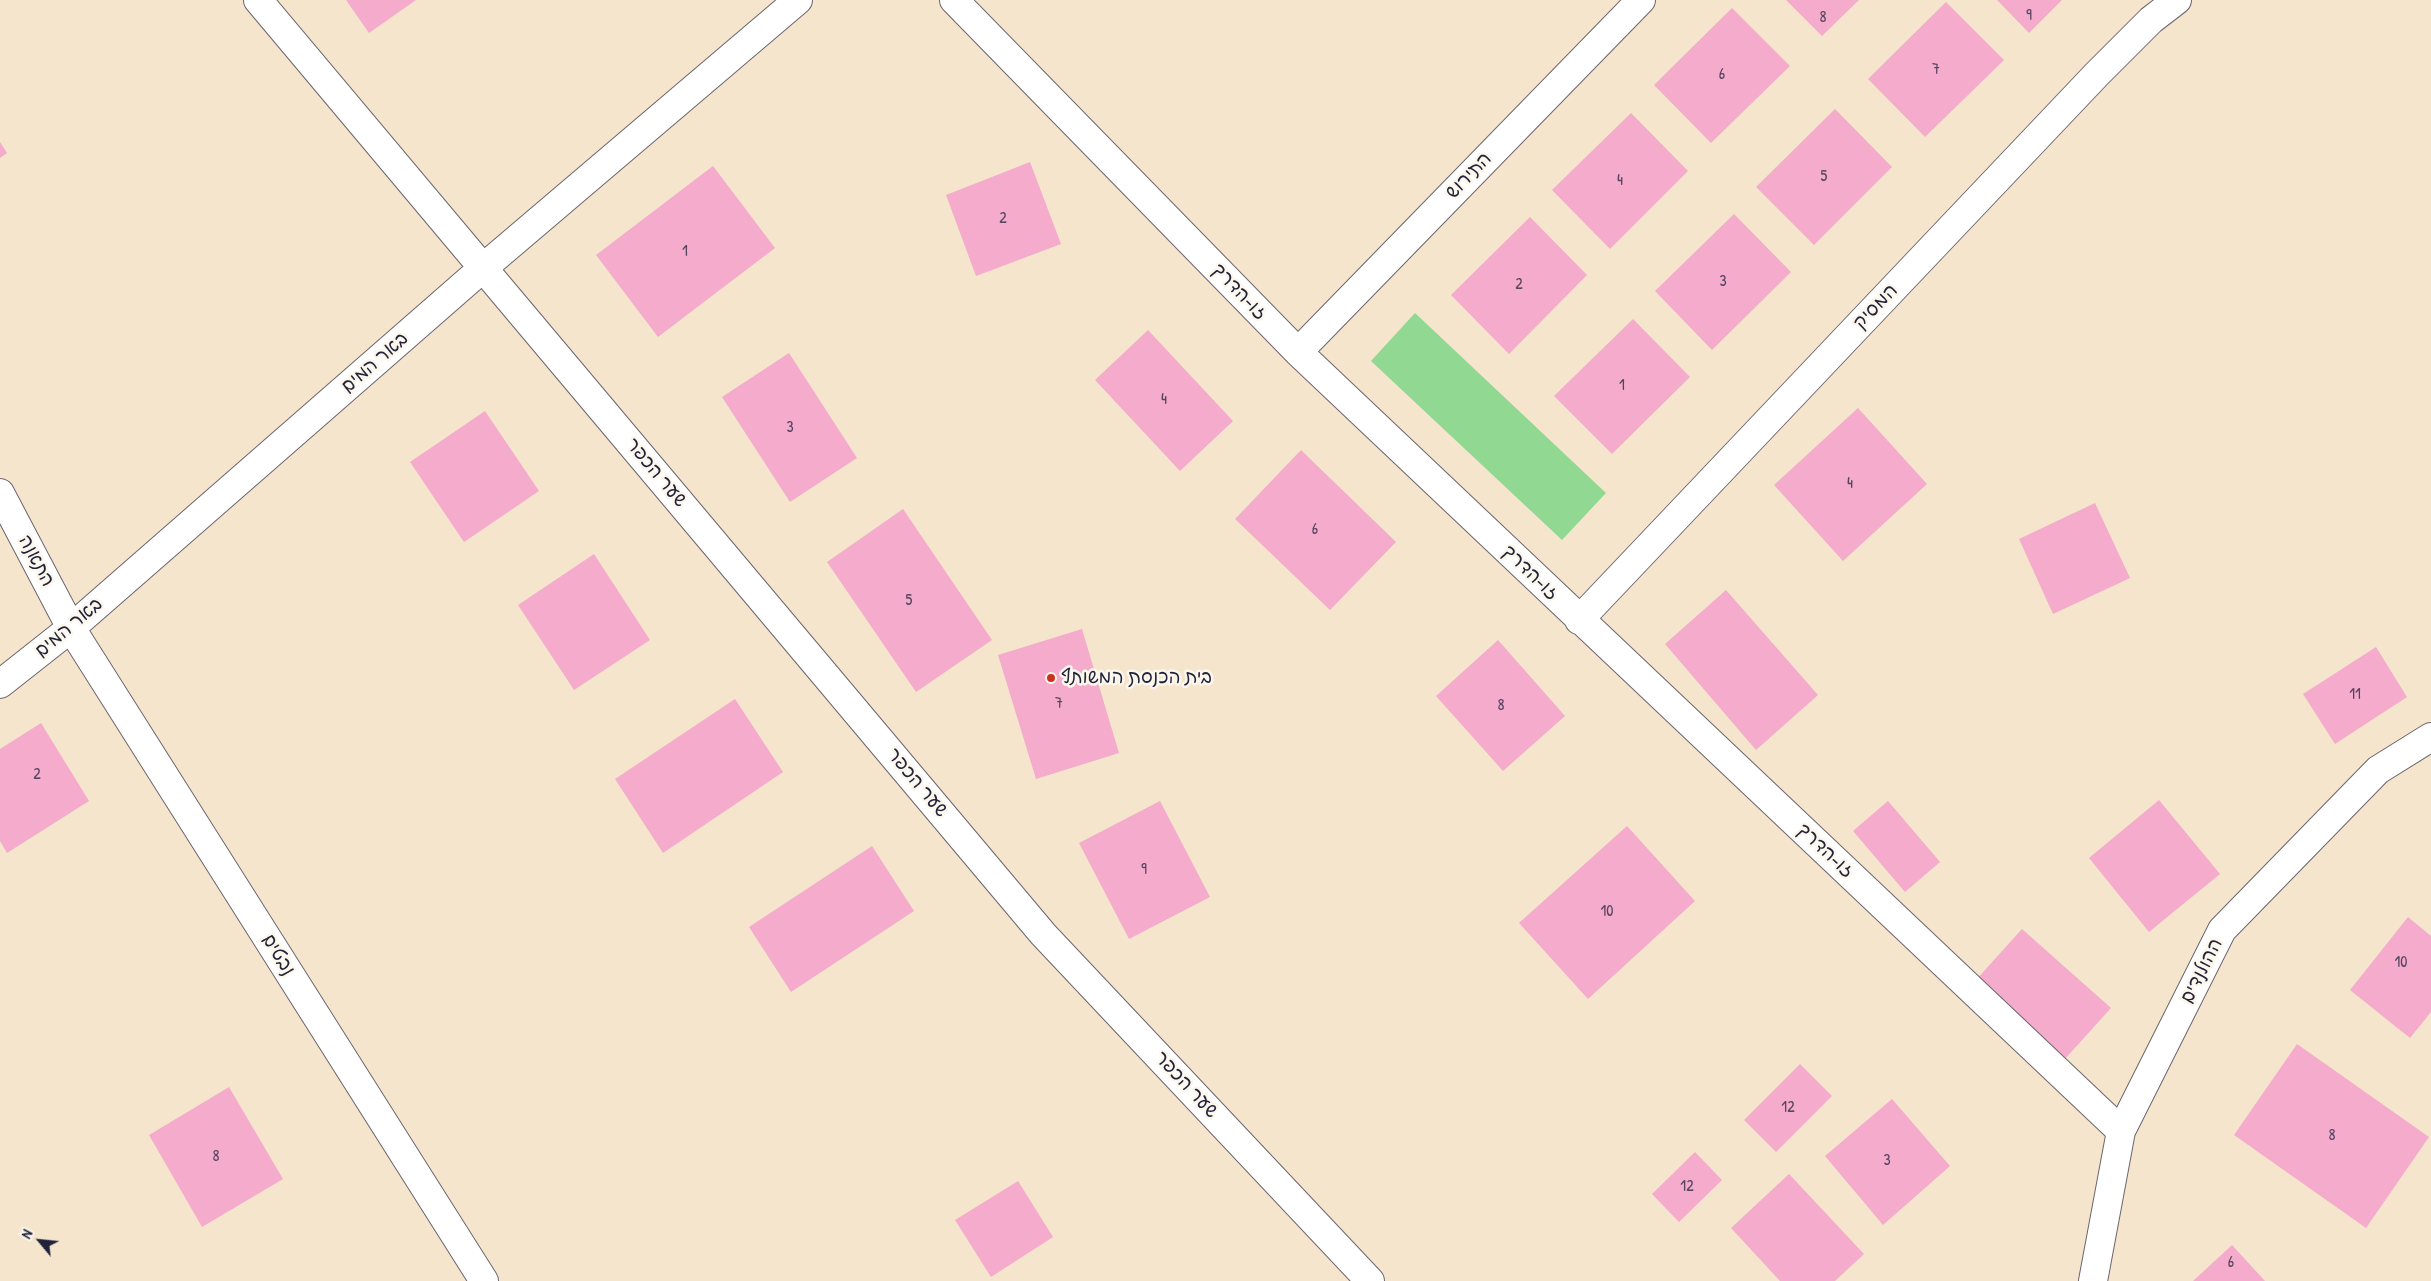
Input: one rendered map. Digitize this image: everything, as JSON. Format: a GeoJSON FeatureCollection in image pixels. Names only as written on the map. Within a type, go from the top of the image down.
{"type":"FeatureCollection","features":[{"type":"Feature","properties":{"kind":"street"},"geometry":{"type":"LineString","coordinates":[[258,0],[483,268]]}},
{"type":"Feature","properties":{"kind":"street","name":"באר המים"},"geometry":{"type":"LineString","coordinates":[[0,684],[71,628],[483,268],[798,0]]}},
{"type":"Feature","properties":{"kind":"street","name":"זו-הדרך"},"geometry":{"type":"LineString","coordinates":[[954,0],[1298,352],[1579,620],[2122,1131]]}},
{"type":"Feature","properties":{"kind":"street","name":"התירוש"},"geometry":{"type":"LineString","coordinates":[[1298,352],[1641,0]]}},
{"type":"Feature","properties":{"kind":"street","name":"המסיק"},"geometry":{"type":"LineString","coordinates":[[1579,620],[2097,74],[2151,20],[2177,0]]}},
{"type":"Feature","properties":{"kind":"street","name":"שער הכפר"},"geometry":{"type":"LineString","coordinates":[[483,268],[1043,934],[1370,1281]]}},
{"type":"Feature","properties":{"kind":"street","name":"התאנה"},"geometry":{"type":"LineString","coordinates":[[0,493],[71,628]]}},
{"type":"Feature","properties":{"kind":"street","name":"נבטים"},"geometry":{"type":"LineString","coordinates":[[71,628],[484,1281]]}},
{"type":"Feature","properties":{"kind":"street","name":"ההולנדים"},"geometry":{"type":"LineString","coordinates":[[2092,1281],[2122,1131],[2222,930],[2378,770],[2431,737]]}},
{"type":"Feature","properties":{"kind":"green space"},"geometry":{"type":"Polygon","coordinates":[[[1415,313],[1606,493],[1562,540],[1371,361],[1415,313]]]}},
{"type":"Feature","properties":{"kind":"building"},"geometry":{"type":"Polygon","coordinates":[[[346,0],[416,0],[369,33],[346,0]]]}},
{"type":"Feature","properties":{"kind":"building"},"geometry":{"type":"Polygon","coordinates":[[[1786,0],[1859,0],[1822,36],[1786,0]]]}},
{"type":"Feature","properties":{"kind":"building"},"geometry":{"type":"Polygon","coordinates":[[[1997,0],[2062,0],[2029,33],[1997,0]]]}},
{"type":"Feature","properties":{"kind":"building"},"geometry":{"type":"Polygon","coordinates":[[[1946,2],[2004,60],[1925,137],[1868,79],[1946,2]]]}},
{"type":"Feature","properties":{"kind":"building"},"geometry":{"type":"Polygon","coordinates":[[[1732,8],[1790,66],[1711,143],[1654,85],[1732,8]]]}},
{"type":"Feature","properties":{"kind":"building"},"geometry":{"type":"Polygon","coordinates":[[[1835,109],[1892,167],[1814,245],[1756,187],[1835,109]]]}},
{"type":"Feature","properties":{"kind":"building"},"geometry":{"type":"Polygon","coordinates":[[[1631,113],[1688,171],[1610,249],[1552,190],[1631,113]]]}},
{"type":"Feature","properties":{"kind":"building"},"geometry":{"type":"Polygon","coordinates":[[[0,142],[7,153],[0,158],[0,142]]]}},
{"type":"Feature","properties":{"kind":"building"},"geometry":{"type":"Polygon","coordinates":[[[1030,162],[1061,244],[976,276],[946,195],[1030,162]]]}},
{"type":"Feature","properties":{"kind":"building"},"geometry":{"type":"Polygon","coordinates":[[[713,166],[775,248],[658,337],[596,255],[713,166]]]}},
{"type":"Feature","properties":{"kind":"building"},"geometry":{"type":"Polygon","coordinates":[[[1734,214],[1791,272],[1712,350],[1655,291],[1734,214]]]}},
{"type":"Feature","properties":{"kind":"building"},"geometry":{"type":"Polygon","coordinates":[[[1530,217],[1587,275],[1509,354],[1451,295],[1530,217]]]}},
{"type":"Feature","properties":{"kind":"building"},"geometry":{"type":"Polygon","coordinates":[[[1633,319],[1690,377],[1612,454],[1554,396],[1633,319]]]}},
{"type":"Feature","properties":{"kind":"building"},"geometry":{"type":"Polygon","coordinates":[[[1148,330],[1233,421],[1180,471],[1095,380],[1148,330]]]}},
{"type":"Feature","properties":{"kind":"building"},"geometry":{"type":"Polygon","coordinates":[[[789,353],[857,458],[790,502],[722,397],[789,353]]]}},
{"type":"Feature","properties":{"kind":"building"},"geometry":{"type":"Polygon","coordinates":[[[1858,408],[1927,484],[1843,561],[1774,485],[1858,408]]]}},
{"type":"Feature","properties":{"kind":"building"},"geometry":{"type":"Polygon","coordinates":[[[485,411],[539,491],[464,542],[410,462],[485,411]]]}},
{"type":"Feature","properties":{"kind":"building"},"geometry":{"type":"Polygon","coordinates":[[[1301,450],[1396,542],[1330,610],[1235,519],[1301,450]]]}},
{"type":"Feature","properties":{"kind":"building"},"geometry":{"type":"Polygon","coordinates":[[[2095,503],[2130,578],[2053,614],[2019,539],[2095,503]]]}},
{"type":"Feature","properties":{"kind":"building"},"geometry":{"type":"Polygon","coordinates":[[[903,509],[992,640],[916,692],[827,562],[903,509]]]}},
{"type":"Feature","properties":{"kind":"building"},"geometry":{"type":"Polygon","coordinates":[[[594,554],[650,640],[574,690],[518,605],[594,554]]]}},
{"type":"Feature","properties":{"kind":"building"},"geometry":{"type":"Polygon","coordinates":[[[1726,590],[1818,695],[1756,750],[1665,644],[1726,590]]]}},
{"type":"Feature","properties":{"kind":"building"},"geometry":{"type":"Polygon","coordinates":[[[1082,629],[1119,753],[1036,779],[998,655],[1082,629]]]}},
{"type":"Feature","properties":{"kind":"building"},"geometry":{"type":"Polygon","coordinates":[[[1498,640],[1565,716],[1503,771],[1436,696],[1498,640]]]}},
{"type":"Feature","properties":{"kind":"building"},"geometry":{"type":"Polygon","coordinates":[[[2376,647],[2407,697],[2335,744],[2303,694],[2376,647]]]}},
{"type":"Feature","properties":{"kind":"building"},"geometry":{"type":"Polygon","coordinates":[[[735,699],[783,772],[663,853],[615,779],[735,699]]]}},
{"type":"Feature","properties":{"kind":"building"},"geometry":{"type":"Polygon","coordinates":[[[41,723],[89,801],[7,853],[0,841],[0,749],[41,723]]]}},
{"type":"Feature","properties":{"kind":"building"},"geometry":{"type":"Polygon","coordinates":[[[2159,800],[2220,874],[2149,932],[2089,858],[2159,800]]]}},
{"type":"Feature","properties":{"kind":"building"},"geometry":{"type":"Polygon","coordinates":[[[1160,801],[1210,897],[1129,939],[1079,843],[1160,801]]]}},
{"type":"Feature","properties":{"kind":"building"},"geometry":{"type":"Polygon","coordinates":[[[1888,801],[1940,862],[1905,892],[1853,831],[1888,801]]]}},
{"type":"Feature","properties":{"kind":"building"},"geometry":{"type":"Polygon","coordinates":[[[1627,826],[1695,901],[1588,999],[1519,923],[1627,826]]]}},
{"type":"Feature","properties":{"kind":"building"},"geometry":{"type":"Polygon","coordinates":[[[872,846],[914,911],[791,992],[749,927],[872,846]]]}},
{"type":"Feature","properties":{"kind":"building"},"geometry":{"type":"Polygon","coordinates":[[[2408,917],[2431,936],[2431,1012],[2410,1038],[2350,990],[2408,917]]]}},
{"type":"Feature","properties":{"kind":"building"},"geometry":{"type":"Polygon","coordinates":[[[2022,929],[2111,1008],[2064,1060],[1975,981],[2022,929]]]}},
{"type":"Feature","properties":{"kind":"building"},"geometry":{"type":"Polygon","coordinates":[[[2297,1044],[2429,1137],[2366,1228],[2234,1135],[2297,1044]]]}},
{"type":"Feature","properties":{"kind":"building"},"geometry":{"type":"Polygon","coordinates":[[[1800,1064],[1832,1096],[1776,1152],[1744,1120],[1800,1064]]]}},
{"type":"Feature","properties":{"kind":"building"},"geometry":{"type":"Polygon","coordinates":[[[229,1087],[283,1179],[202,1227],[149,1135],[229,1087]]]}},
{"type":"Feature","properties":{"kind":"building"},"geometry":{"type":"Polygon","coordinates":[[[1892,1099],[1950,1166],[1883,1225],[1825,1156],[1892,1099]]]}},
{"type":"Feature","properties":{"kind":"building"},"geometry":{"type":"Polygon","coordinates":[[[1695,1152],[1722,1180],[1679,1222],[1652,1194],[1695,1152]]]}},
{"type":"Feature","properties":{"kind":"building"},"geometry":{"type":"Polygon","coordinates":[[[1789,1174],[1864,1254],[1835,1281],[1780,1281],[1731,1228],[1789,1174]]]}},
{"type":"Feature","properties":{"kind":"building"},"geometry":{"type":"Polygon","coordinates":[[[1018,1181],[1053,1237],[991,1277],[955,1220],[1018,1181]]]}},
{"type":"Feature","properties":{"kind":"building"},"geometry":{"type":"Polygon","coordinates":[[[2232,1245],[2265,1281],[2193,1281],[2232,1245]]]}},
{"type":"Feature","properties":{"kind":"place","name":"בית הכנסת המשותף"},"geometry":{"type":"Point","coordinates":[1051,678]}}]}
